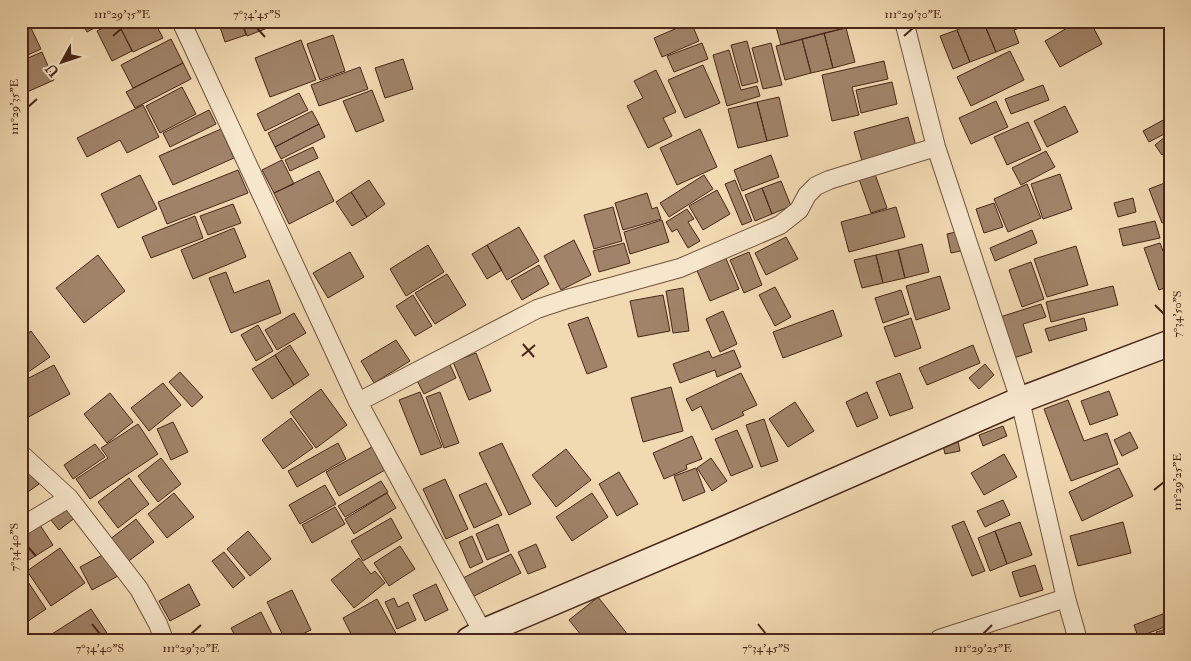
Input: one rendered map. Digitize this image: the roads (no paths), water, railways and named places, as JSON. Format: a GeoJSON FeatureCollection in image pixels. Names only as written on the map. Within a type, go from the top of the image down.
{"type":"FeatureCollection","features":[{"type":"Feature","properties":{"kind":"street"},"geometry":{"type":"LineString","coordinates":[[180,21],[358,402],[480,637],[1020,400],[1170,343]]}},
{"type":"Feature","properties":{"kind":"street"},"geometry":{"type":"LineString","coordinates":[[904,21],[936,147],[1020,400],[1066,598],[1078,640]]}},
{"type":"Feature","properties":{"kind":"street"},"geometry":{"type":"LineString","coordinates":[[358,402],[537,308],[680,268],[780,225],[798,210],[807,195],[816,186],[829,180],[936,147]]}},
{"type":"Feature","properties":{"kind":"street"},"geometry":{"type":"LineString","coordinates":[[21,454],[69,498],[139,589],[158,624],[164,640]]}},
{"type":"Feature","properties":{"kind":"street"},"geometry":{"type":"LineString","coordinates":[[21,527],[69,498]]}},
{"type":"Feature","properties":{"kind":"street"},"geometry":{"type":"LineString","coordinates":[[939,638],[1066,598]]}}]}
